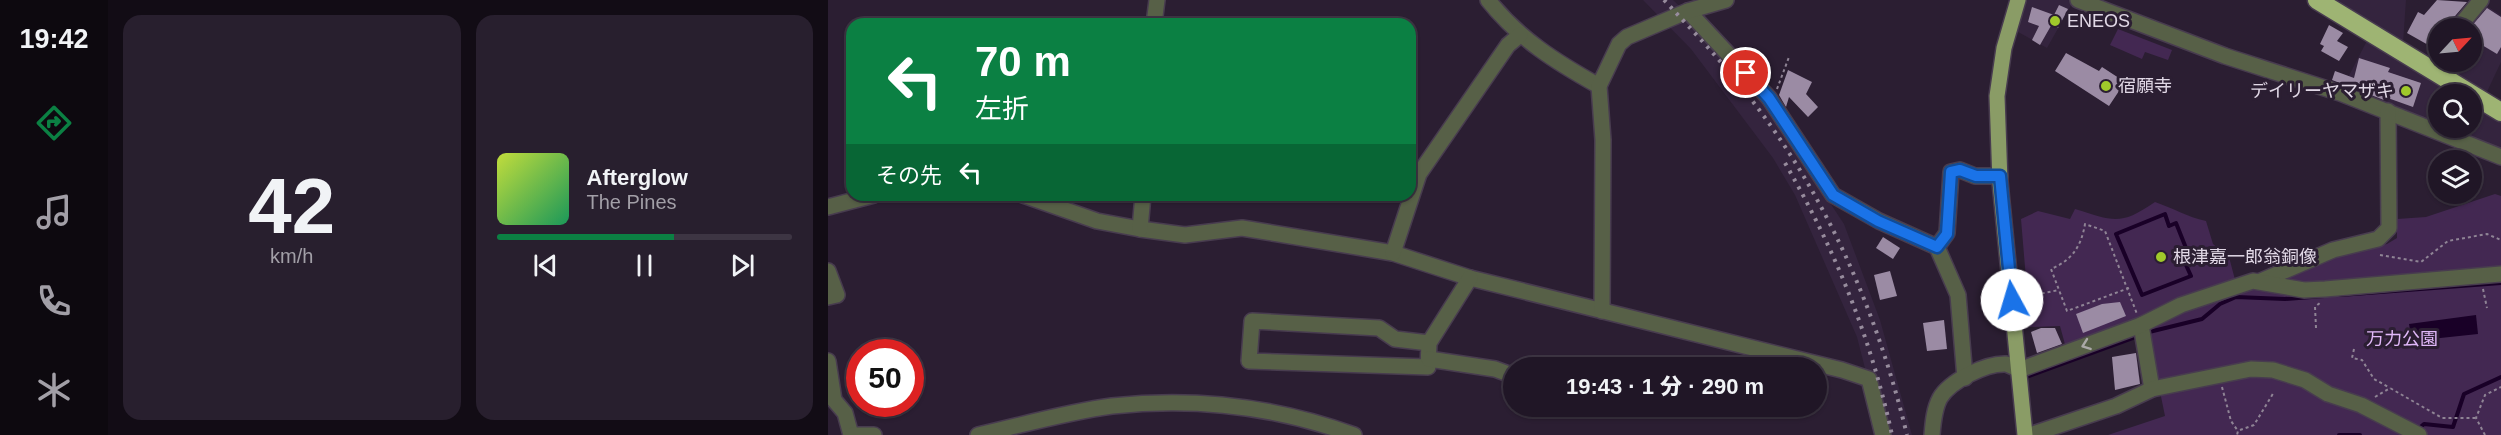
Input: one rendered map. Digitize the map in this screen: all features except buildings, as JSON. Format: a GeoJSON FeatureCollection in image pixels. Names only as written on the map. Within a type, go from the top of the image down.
{"type":"FeatureCollection","features":[{"type":"Feature","properties":{"kind":"highway"},"geometry":{"type":"LineString","coordinates":[[2318,0],[2501,111]]}},
{"type":"Feature","properties":{"kind":"main road"},"geometry":{"type":"LineString","coordinates":[[2018,0],[2004,48],[1997,96],[2000,176],[2025,435]]}},
{"type":"Feature","properties":{"kind":"street"},"geometry":{"type":"LineString","coordinates":[[1155,18],[1157,0]]}},
{"type":"Feature","properties":{"kind":"street"},"geometry":{"type":"LineString","coordinates":[[1488,0],[1520,35],[1547,57],[1599,86]]}},
{"type":"Feature","properties":{"kind":"street"},"geometry":{"type":"LineString","coordinates":[[1602,311],[1603,140],[1599,86],[1619,44],[1628,37],[1688,11],[1726,0]]}},
{"type":"Feature","properties":{"kind":"street"},"geometry":{"type":"LineString","coordinates":[[2078,0],[2225,56],[2388,111],[2501,157]]}},
{"type":"Feature","properties":{"kind":"street"},"geometry":{"type":"LineString","coordinates":[[2464,18],[2481,0]]}},
{"type":"Feature","properties":{"kind":"street"},"geometry":{"type":"LineString","coordinates":[[1688,11],[1769,98],[1833,195],[1878,221],[1937,247],[1958,295],[1965,378]]}},
{"type":"Feature","properties":{"kind":"street"},"geometry":{"type":"LineString","coordinates":[[1416,183],[1419,174],[1509,45],[1520,35]]}},
{"type":"Feature","properties":{"kind":"street"},"geometry":{"type":"LineString","coordinates":[[2448,79],[2450,72]]}},
{"type":"Feature","properties":{"kind":"street"},"geometry":{"type":"LineString","coordinates":[[1932,435],[1936,406],[1941,396],[1965,378],[1986,368],[2008,364],[2019,370],[2142,331],[2207,295],[2261,281],[2333,250],[2378,239],[2389,228],[2388,111]]}},
{"type":"Feature","properties":{"kind":"street"},"geometry":{"type":"LineString","coordinates":[[1937,247],[1947,234],[1951,172],[1960,170],[1976,176],[2000,176]]}},
{"type":"Feature","properties":{"kind":"street"},"geometry":{"type":"LineString","coordinates":[[828,207],[851,201]]}},
{"type":"Feature","properties":{"kind":"street"},"geometry":{"type":"LineString","coordinates":[[1040,201],[1097,221],[1140,229],[1185,235],[1242,228],[1393,253],[1470,278],[1869,379],[1883,435]]}},
{"type":"Feature","properties":{"kind":"street"},"geometry":{"type":"LineString","coordinates":[[1140,229],[1142,201]]}},
{"type":"Feature","properties":{"kind":"street"},"geometry":{"type":"LineString","coordinates":[[1393,253],[1410,201]]}},
{"type":"Feature","properties":{"kind":"street"},"geometry":{"type":"LineString","coordinates":[[828,271],[837,295],[828,297]]}},
{"type":"Feature","properties":{"kind":"street"},"geometry":{"type":"LineString","coordinates":[[2261,281],[2304,290],[2501,274]]}},
{"type":"Feature","properties":{"kind":"street"},"geometry":{"type":"LineString","coordinates":[[1470,278],[1429,351],[1428,367],[1250,361],[1252,321],[1379,328],[1395,339],[1429,351],[1503,372]]}},
{"type":"Feature","properties":{"kind":"street"},"geometry":{"type":"LineString","coordinates":[[2142,331],[2152,389]]}},
{"type":"Feature","properties":{"kind":"street"},"geometry":{"type":"LineString","coordinates":[[828,361],[834,400],[845,413],[852,435],[874,435]]}},
{"type":"Feature","properties":{"kind":"street"},"geometry":{"type":"LineString","coordinates":[[2030,435],[2116,406],[2152,389],[2250,369],[2273,370],[2306,380],[2328,394],[2361,405],[2415,433]]}},
{"type":"Feature","properties":{"kind":"street"},"geometry":{"type":"LineString","coordinates":[[978,435],[1112,406],[1191,402],[1273,412],[1321,423],[1354,435]]}},
{"type":"Feature","properties":{"kind":"path"},"geometry":{"type":"LineString","coordinates":[[1769,98],[1776,91],[1790,57]]}},
{"type":"Feature","properties":{"kind":"path"},"geometry":{"type":"LineString","coordinates":[[2129,288],[2067,311],[2051,269],[2068,261],[2082,241],[2085,224],[2105,231],[2129,288],[2142,331]]}},
{"type":"Feature","properties":{"kind":"path"},"geometry":{"type":"LineString","coordinates":[[2380,255],[2421,262],[2448,240],[2487,234],[2501,240]]}},
{"type":"Feature","properties":{"kind":"path"},"geometry":{"type":"LineString","coordinates":[[2483,289],[2487,308]]}},
{"type":"Feature","properties":{"kind":"path"},"geometry":{"type":"LineString","coordinates":[[2012,300],[2059,290]]}},
{"type":"Feature","properties":{"kind":"path"},"geometry":{"type":"LineString","coordinates":[[2316,328],[2315,307],[2321,305],[2321,302]]}},
{"type":"Feature","properties":{"kind":"path"},"geometry":{"type":"LineString","coordinates":[[2354,349],[2352,358],[2362,360],[2374,379],[2442,418],[2476,418]]}},
{"type":"Feature","properties":{"kind":"path"},"geometry":{"type":"LineString","coordinates":[[2485,435],[2476,418],[2485,395],[2501,387]]}},
{"type":"Feature","properties":{"kind":"path"},"geometry":{"type":"LineString","coordinates":[[2361,405],[2390,388]]}},
{"type":"Feature","properties":{"kind":"path"},"geometry":{"type":"LineString","coordinates":[[2238,431],[2254,425],[2274,392]]}},
{"type":"Feature","properties":{"kind":"path"},"geometry":{"type":"LineString","coordinates":[[2226,403],[2231,421],[2238,431],[2237,435]]}},
{"type":"Feature","properties":{"kind":"shaded area"},"geometry":{"type":"Polygon","coordinates":[[[1643,0],[1673,0],[1703,29],[1768,109],[1844,224],[1880,320],[1912,435],[1882,435],[1857,337],[1795,195],[1773,158],[1691,49],[1643,0]]]}},
{"type":"Feature","properties":{"kind":"shaded area"},"geometry":{"type":"Polygon","coordinates":[[[2018,0],[2074,0],[2047,48],[2009,27],[2018,0]]]}},
{"type":"Feature","properties":{"kind":"shaded area"},"geometry":{"type":"Polygon","coordinates":[[[2331,0],[2406,0],[2403,43],[2331,0]]]}},
{"type":"Feature","properties":{"kind":"shaded area"},"geometry":{"type":"Polygon","coordinates":[[[2480,2],[2501,15],[2501,62],[2485,96],[2482,94],[2482,84],[2468,84],[2456,75],[2456,72],[2482,72],[2482,18],[2468,18],[2480,2]]]}},
{"type":"Feature","properties":{"kind":"shaded area"},"geometry":{"type":"Polygon","coordinates":[[[2371,33],[2428,68],[2428,72],[2435,72],[2455,84],[2428,84],[2428,128],[2340,93],[2371,33]]]}},
{"type":"Feature","properties":{"kind":"shaded area"},"geometry":{"type":"Polygon","coordinates":[[[2482,100],[2501,112],[2501,157],[2453,138],[2482,138],[2482,100]]]}},
{"type":"Feature","properties":{"kind":"shaded area"},"geometry":{"type":"Polygon","coordinates":[[[2476,315],[2478,334],[2412,341],[2409,324],[2476,315]]]}},
{"type":"Feature","properties":{"kind":"green space"},"geometry":{"type":"Polygon","coordinates":[[[2118,29],[2172,50],[2168,60],[2145,52],[2142,59],[2110,45],[2118,29]]]}},
{"type":"Feature","properties":{"kind":"green space","name":"万力公園"},"geometry":{"type":"Polygon","coordinates":[[[2495,194],[2501,196],[2501,435],[2108,435],[2165,416],[2147,328],[2066,348],[2060,326],[2030,327],[2021,219],[2038,211],[2070,219],[2075,209],[2117,219],[2133,215],[2155,202],[2206,221],[2213,244],[2229,257],[2238,291],[2348,252],[2387,244],[2397,238],[2397,219],[2426,217],[2465,204],[2482,204],[2482,198],[2495,194]]]}},
{"type":"Feature","properties":{"kind":"waterway"},"geometry":{"type":"LineString","coordinates":[[2165,214],[2169,226],[2176,223],[2192,263],[2186,265],[2191,276],[2142,295],[2116,234],[2165,214]]}},
{"type":"Feature","properties":{"kind":"waterway"},"geometry":{"type":"LineString","coordinates":[[2340,295],[2501,283]]}},
{"type":"Feature","properties":{"kind":"waterway"},"geometry":{"type":"LineString","coordinates":[[2145,333],[2202,319],[2220,304],[2236,297],[2285,299],[2324,296]]}},
{"type":"Feature","properties":{"kind":"waterway"},"geometry":{"type":"LineString","coordinates":[[2026,377],[2138,336]]}},
{"type":"Feature","properties":{"kind":"waterway"},"geometry":{"type":"LineString","coordinates":[[2417,430],[2424,424],[2453,427],[2464,394],[2501,377]]}},
{"type":"Feature","properties":{"kind":"waterway"},"geometry":{"type":"LineString","coordinates":[[2339,435],[2360,435]]}},
{"type":"Feature","properties":{"kind":"railway"},"geometry":{"type":"LineString","coordinates":[[1664,0],[1754,103],[1781,140],[1828,219],[1866,303],[1895,390],[1907,435]]}},
{"type":"Feature","properties":{"kind":"railway"},"geometry":{"type":"LineString","coordinates":[[1785,163],[1820,228],[1849,295],[1873,364],[1892,435]]}},
{"type":"Feature","properties":{"kind":"place","name":"ENEOS"},"geometry":{"type":"Point","coordinates":[2055,21]}},
{"type":"Feature","properties":{"kind":"place","name":"宿願寺"},"geometry":{"type":"Point","coordinates":[2106,86]}},
{"type":"Feature","properties":{"kind":"place","name":"デイリーヤマザキ"},"geometry":{"type":"Point","coordinates":[2406,91]}},
{"type":"Feature","properties":{"kind":"place","name":"根津嘉一郎翁銅像"},"geometry":{"type":"Point","coordinates":[2161,257]}},
{"type":"Feature","properties":{"kind":"route"},"geometry":{"type":"LineString","coordinates":[[1746,73],[1769,98],[1833,195],[1878,221],[1937,247],[1947,234],[1951,172],[1960,170],[1976,176],[2000,176],[2012,300]]}}]}
